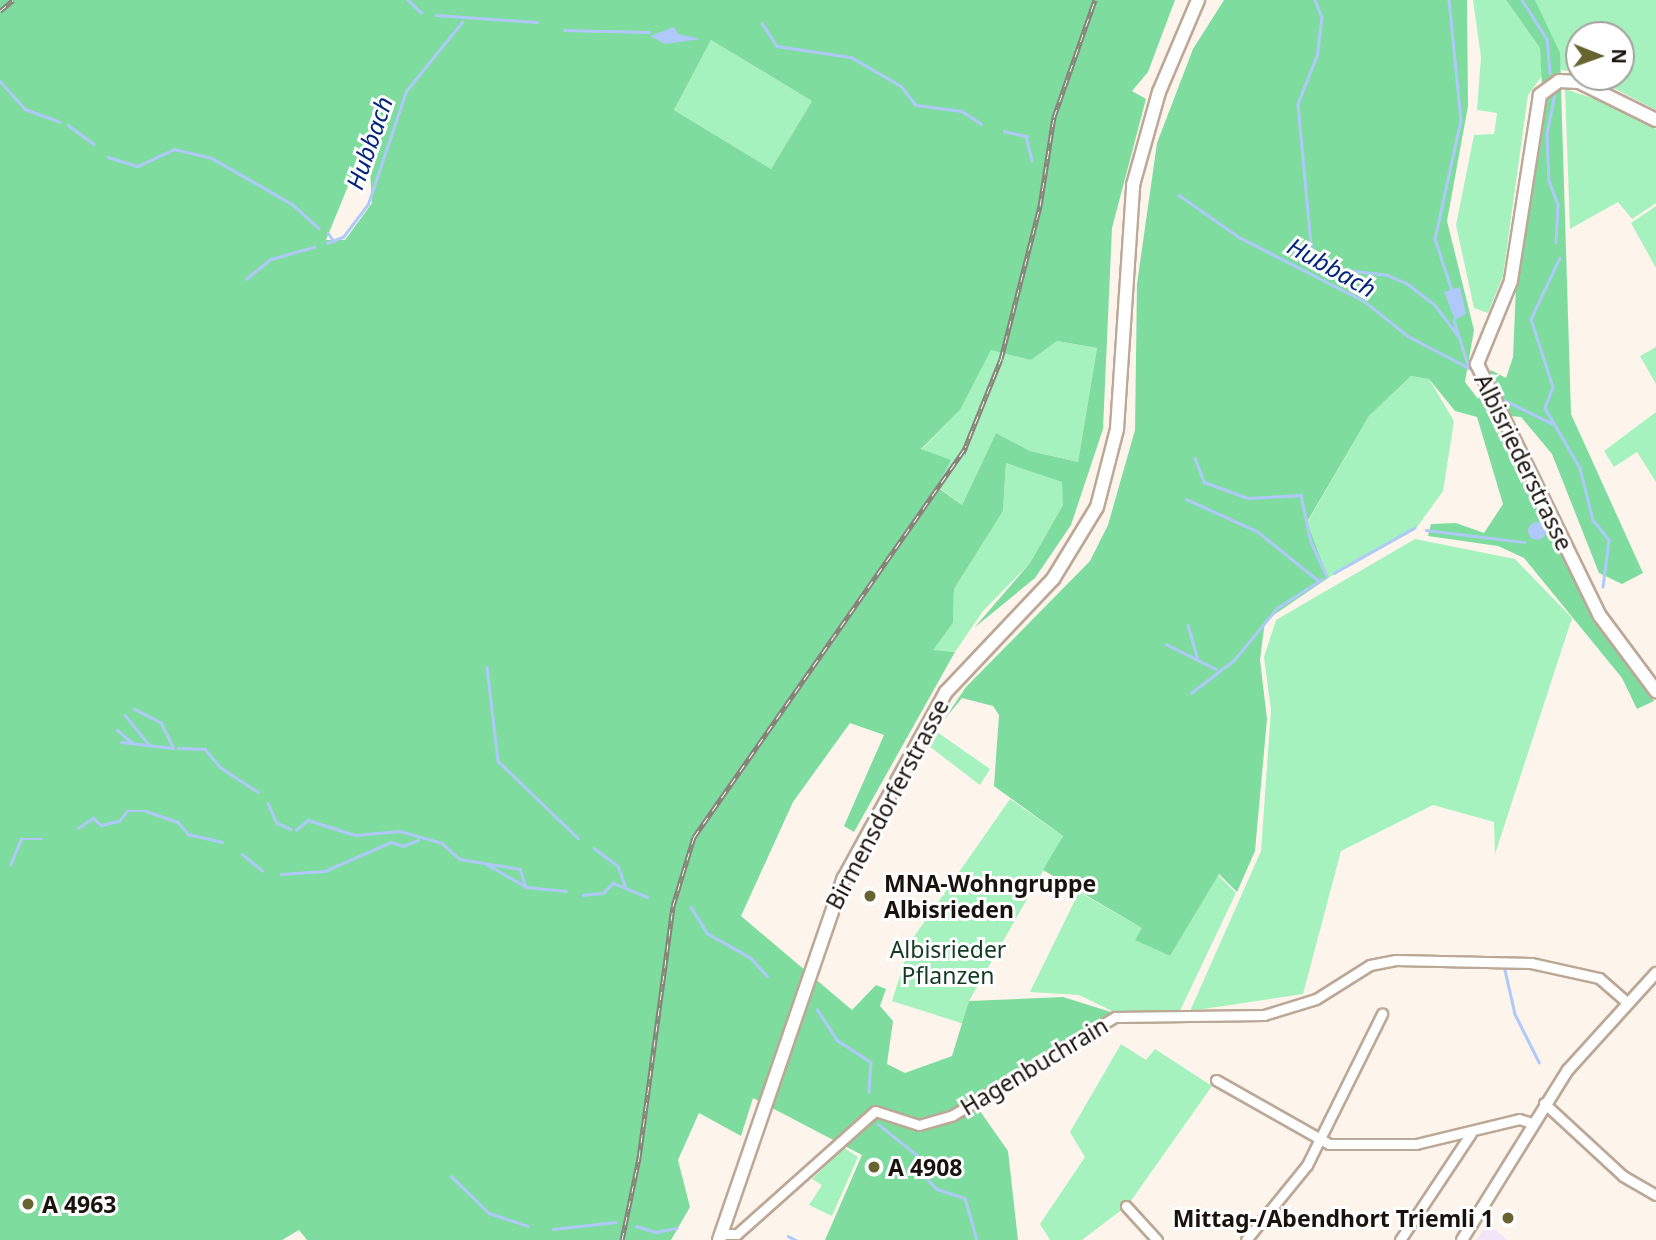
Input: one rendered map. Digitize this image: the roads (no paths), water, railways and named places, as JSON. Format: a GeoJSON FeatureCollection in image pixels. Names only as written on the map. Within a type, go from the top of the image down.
{"type":"FeatureCollection","features":[{"type":"Feature","properties":{"kind":"main road","name":"Birmensdorferstrasse"},"geometry":{"type":"LineString","coordinates":[[720,1237],[844,878],[946,692],[1053,579],[1097,507],[1117,429],[1133,185],[1159,92],[1198,0]]}},
{"type":"Feature","properties":{"kind":"main road","name":"Albisriederstrasse"},"geometry":{"type":"LineString","coordinates":[[1656,120],[1579,82],[1559,81],[1540,95],[1511,281],[1477,364],[1600,616],[1656,691]]}},
{"type":"Feature","properties":{"kind":"street","name":"Hagenbuchrain"},"geometry":{"type":"LineString","coordinates":[[720,1237],[737,1234],[874,1111],[919,1125],[953,1115],[1115,1017],[1264,1015],[1316,999],[1370,965],[1396,960],[1531,963],[1599,978],[1627,1002]]}},
{"type":"Feature","properties":{"kind":"street"},"geometry":{"type":"LineString","coordinates":[[1462,1240],[1544,1103],[1627,1002],[1656,972]]}},
{"type":"Feature","properties":{"kind":"street"},"geometry":{"type":"LineString","coordinates":[[1246,1240],[1307,1164],[1382,1014]]}},
{"type":"Feature","properties":{"kind":"street"},"geometry":{"type":"LineString","coordinates":[[1216,1080],[1317,1142],[1416,1144],[1471,1133],[1519,1119],[1532,1123]]}},
{"type":"Feature","properties":{"kind":"street"},"geometry":{"type":"LineString","coordinates":[[1544,1103],[1623,1176],[1656,1195]]}},
{"type":"Feature","properties":{"kind":"street"},"geometry":{"type":"LineString","coordinates":[[1400,1240],[1471,1133]]}},
{"type":"Feature","properties":{"kind":"street"},"geometry":{"type":"LineString","coordinates":[[1126,1206],[1157,1240]]}},
{"type":"Feature","properties":{"kind":"water"},"geometry":{"type":"Polygon","coordinates":[[[674,27],[678,34],[701,39],[665,44],[650,36],[674,27]]]}},
{"type":"Feature","properties":{"kind":"water"},"geometry":{"type":"Polygon","coordinates":[[[1460,287],[1466,314],[1455,320],[1444,292],[1460,287]]]}},
{"type":"Feature","properties":{"kind":"water"},"geometry":{"type":"Polygon","coordinates":[[[1533,522],[1541,522],[1546,531],[1544,538],[1533,540],[1528,535],[1528,527],[1533,522]]]}},
{"type":"Feature","properties":{"kind":"waterway","name":"Hubbach"},"geometry":{"type":"LineString","coordinates":[[408,0],[421,12]]}},
{"type":"Feature","properties":{"kind":"waterway"},"geometry":{"type":"LineString","coordinates":[[1315,0],[1322,17],[1317,56],[1298,104],[1313,266],[1387,275],[1408,284],[1435,305],[1459,337]]}},
{"type":"Feature","properties":{"kind":"waterway"},"geometry":{"type":"LineString","coordinates":[[1449,0],[1461,120],[1435,239],[1452,290]]}},
{"type":"Feature","properties":{"kind":"waterway"},"geometry":{"type":"LineString","coordinates":[[1522,0],[1547,39],[1550,73]]}},
{"type":"Feature","properties":{"kind":"waterway","name":"Hubbach"},"geometry":{"type":"LineString","coordinates":[[436,15],[537,22]]}},
{"type":"Feature","properties":{"kind":"waterway","name":"Hubbach"},"geometry":{"type":"LineString","coordinates":[[327,243],[343,237],[368,204],[406,91],[462,22]]}},
{"type":"Feature","properties":{"kind":"waterway","name":"Hubbach"},"geometry":{"type":"LineString","coordinates":[[762,23],[777,46],[851,57],[901,86],[916,105],[962,111],[981,124]]}},
{"type":"Feature","properties":{"kind":"waterway","name":"Hubbach"},"geometry":{"type":"LineString","coordinates":[[564,30],[649,32]]}},
{"type":"Feature","properties":{"kind":"waterway","name":"Hubbach"},"geometry":{"type":"LineString","coordinates":[[0,81],[25,109],[60,122]]}},
{"type":"Feature","properties":{"kind":"waterway"},"geometry":{"type":"LineString","coordinates":[[1555,94],[1547,134],[1549,181],[1558,205],[1556,242]]}},
{"type":"Feature","properties":{"kind":"waterway","name":"Hubbach"},"geometry":{"type":"LineString","coordinates":[[68,125],[94,144]]}},
{"type":"Feature","properties":{"kind":"waterway","name":"Hubbach"},"geometry":{"type":"LineString","coordinates":[[1004,131],[1026,136],[1032,160]]}},
{"type":"Feature","properties":{"kind":"waterway","name":"Hubbach"},"geometry":{"type":"LineString","coordinates":[[108,157],[138,166],[174,149],[210,157],[292,204],[319,228]]}},
{"type":"Feature","properties":{"kind":"waterway","name":"Hubbach"},"geometry":{"type":"LineString","coordinates":[[1179,195],[1239,237],[1364,301],[1408,336],[1469,368]]}},
{"type":"Feature","properties":{"kind":"waterway","name":"Hubbach"},"geometry":{"type":"LineString","coordinates":[[328,233],[334,241]]}},
{"type":"Feature","properties":{"kind":"waterway","name":"Hubbach"},"geometry":{"type":"LineString","coordinates":[[246,279],[271,259],[314,247]]}},
{"type":"Feature","properties":{"kind":"waterway","name":"Hubbach"},"geometry":{"type":"LineString","coordinates":[[1560,258],[1531,319],[1553,387],[1545,408],[1580,468],[1593,520],[1609,540],[1603,587]]}},
{"type":"Feature","properties":{"kind":"waterway"},"geometry":{"type":"LineString","coordinates":[[1454,320],[1468,365]]}},
{"type":"Feature","properties":{"kind":"waterway","name":"Hubbach"},"geometry":{"type":"LineString","coordinates":[[1498,397],[1551,423]]}},
{"type":"Feature","properties":{"kind":"waterway"},"geometry":{"type":"LineString","coordinates":[[1195,458],[1204,482],[1248,498],[1301,495],[1311,542],[1327,577]]}},
{"type":"Feature","properties":{"kind":"waterway"},"geometry":{"type":"LineString","coordinates":[[1186,499],[1257,531],[1319,581]]}},
{"type":"Feature","properties":{"kind":"waterway"},"geometry":{"type":"LineString","coordinates":[[1334,573],[1414,528]]}},
{"type":"Feature","properties":{"kind":"waterway"},"geometry":{"type":"LineString","coordinates":[[1426,530],[1524,542]]}},
{"type":"Feature","properties":{"kind":"waterway"},"geometry":{"type":"LineString","coordinates":[[1191,693],[1234,660],[1277,608],[1322,579]]}},
{"type":"Feature","properties":{"kind":"waterway"},"geometry":{"type":"LineString","coordinates":[[1188,625],[1198,659]]}},
{"type":"Feature","properties":{"kind":"waterway"},"geometry":{"type":"LineString","coordinates":[[1166,644],[1216,669]]}},
{"type":"Feature","properties":{"kind":"waterway"},"geometry":{"type":"LineString","coordinates":[[487,667],[498,761],[578,838]]}},
{"type":"Feature","properties":{"kind":"waterway"},"geometry":{"type":"LineString","coordinates":[[121,742],[173,748],[161,723],[134,709]]}},
{"type":"Feature","properties":{"kind":"waterway"},"geometry":{"type":"LineString","coordinates":[[125,715],[149,745]]}},
{"type":"Feature","properties":{"kind":"waterway"},"geometry":{"type":"LineString","coordinates":[[117,730],[133,743]]}},
{"type":"Feature","properties":{"kind":"waterway"},"geometry":{"type":"LineString","coordinates":[[178,748],[205,749],[220,767],[258,792]]}},
{"type":"Feature","properties":{"kind":"waterway"},"geometry":{"type":"LineString","coordinates":[[268,803],[277,823],[291,829]]}},
{"type":"Feature","properties":{"kind":"waterway"},"geometry":{"type":"LineString","coordinates":[[78,828],[93,818],[101,825],[119,821],[127,811],[146,811],[178,822],[188,834],[222,842]]}},
{"type":"Feature","properties":{"kind":"waterway"},"geometry":{"type":"LineString","coordinates":[[296,830],[308,820],[355,835],[400,831],[442,843],[460,859],[520,869],[526,887],[566,891]]}},
{"type":"Feature","properties":{"kind":"waterway"},"geometry":{"type":"LineString","coordinates":[[10,865],[21,839],[42,839]]}},
{"type":"Feature","properties":{"kind":"waterway"},"geometry":{"type":"LineString","coordinates":[[281,874],[325,871],[391,842],[403,846],[418,840]]}},
{"type":"Feature","properties":{"kind":"waterway"},"geometry":{"type":"LineString","coordinates":[[594,848],[618,866],[625,885]]}},
{"type":"Feature","properties":{"kind":"waterway"},"geometry":{"type":"LineString","coordinates":[[242,854],[262,870]]}},
{"type":"Feature","properties":{"kind":"waterway"},"geometry":{"type":"LineString","coordinates":[[488,865],[525,886]]}},
{"type":"Feature","properties":{"kind":"waterway"},"geometry":{"type":"LineString","coordinates":[[583,895],[603,893],[613,883],[647,897]]}},
{"type":"Feature","properties":{"kind":"waterway"},"geometry":{"type":"LineString","coordinates":[[691,907],[707,933],[751,958],[767,976]]}},
{"type":"Feature","properties":{"kind":"waterway"},"geometry":{"type":"LineString","coordinates":[[1505,970],[1515,1014],[1539,1062]]}},
{"type":"Feature","properties":{"kind":"waterway"},"geometry":{"type":"LineString","coordinates":[[817,1009],[837,1040],[871,1062],[869,1092]]}},
{"type":"Feature","properties":{"kind":"waterway"},"geometry":{"type":"LineString","coordinates":[[878,1124],[917,1155],[921,1172],[937,1189],[965,1198],[977,1240]]}},
{"type":"Feature","properties":{"kind":"waterway"},"geometry":{"type":"LineString","coordinates":[[451,1176],[489,1213],[528,1226]]}},
{"type":"Feature","properties":{"kind":"waterway"},"geometry":{"type":"LineString","coordinates":[[553,1229],[616,1222]]}},
{"type":"Feature","properties":{"kind":"waterway"},"geometry":{"type":"LineString","coordinates":[[636,1226],[656,1232],[677,1228]]}},
{"type":"Feature","properties":{"kind":"waterway"},"geometry":{"type":"LineString","coordinates":[[788,1236],[796,1240]]}},
{"type":"Feature","properties":{"kind":"railway"},"geometry":{"type":"LineString","coordinates":[[0,11],[13,0]]}},
{"type":"Feature","properties":{"kind":"railway"},"geometry":{"type":"LineString","coordinates":[[963,453],[1001,359],[1040,206],[1054,117],[1095,0]]}},
{"type":"Feature","properties":{"kind":"railway"},"geometry":{"type":"LineString","coordinates":[[622,1240],[639,1158],[673,906],[694,837],[966,447]]}},
{"type":"Feature","properties":{"kind":"place","name":"MNA-Wohngruppe Albisrieden"},"geometry":{"type":"Point","coordinates":[870,896]}},
{"type":"Feature","properties":{"kind":"place","name":"A 4908"},"geometry":{"type":"Point","coordinates":[874,1167]}},
{"type":"Feature","properties":{"kind":"place","name":"A 4963"},"geometry":{"type":"Point","coordinates":[28,1204]}},
{"type":"Feature","properties":{"kind":"place","name":"Mittag-/Abendhort Triemli 1"},"geometry":{"type":"Point","coordinates":[1508,1218]}},
{"type":"Feature","properties":{"kind":"park label","name":"Albisrieder Pflanzen"},"geometry":{"type":"Point","coordinates":[948,962]}}]}
